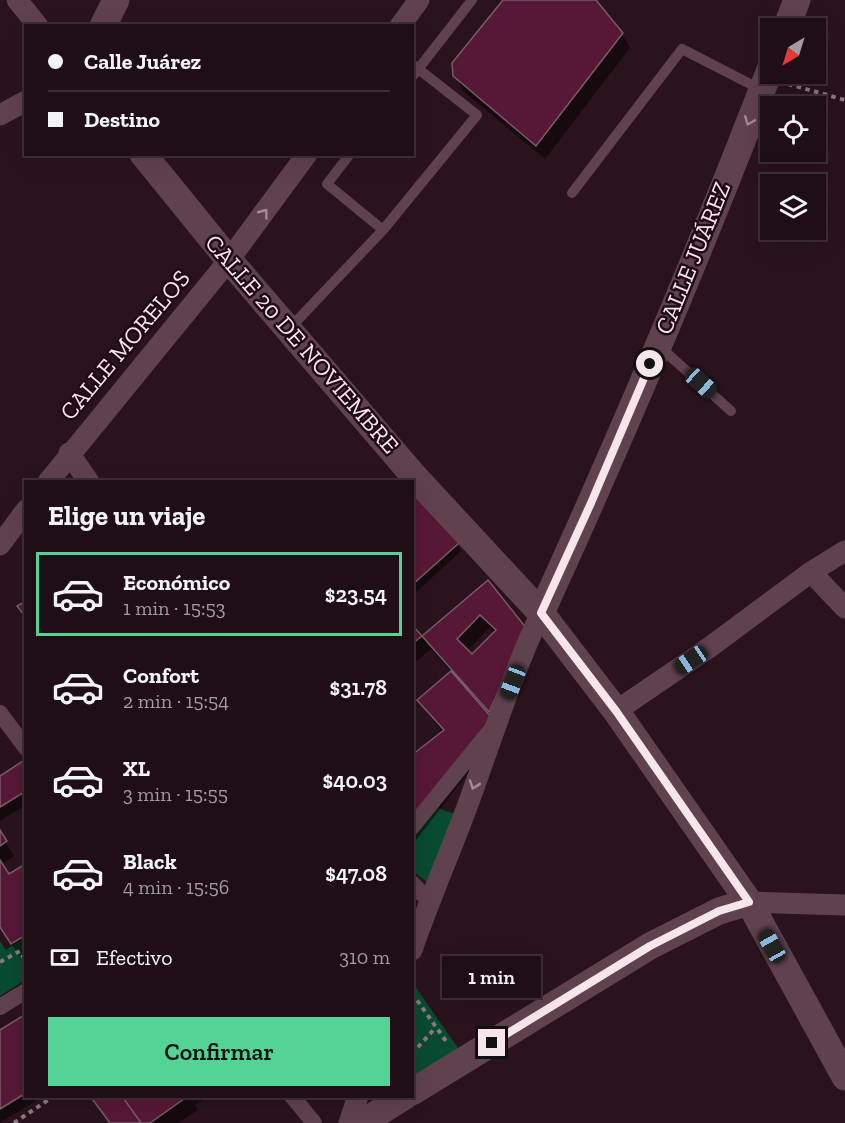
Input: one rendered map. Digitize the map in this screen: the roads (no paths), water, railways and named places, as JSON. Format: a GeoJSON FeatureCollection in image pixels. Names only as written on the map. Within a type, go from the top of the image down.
{"type":"FeatureCollection","features":[{"type":"Feature","properties":{"kind":"street"},"geometry":{"type":"LineString","coordinates":[[16,0],[36,24]]}},
{"type":"Feature","properties":{"kind":"street"},"geometry":{"type":"LineString","coordinates":[[104,24],[116,0]]}},
{"type":"Feature","properties":{"kind":"street"},"geometry":{"type":"LineString","coordinates":[[401,24],[419,0]]}},
{"type":"Feature","properties":{"kind":"street"},"geometry":{"type":"LineString","coordinates":[[790,18],[797,0]]}},
{"type":"Feature","properties":{"kind":"street","name":"CALLE JUÁREZ"},"geometry":{"type":"LineString","coordinates":[[541,613],[591,503],[658,345],[765,84]]}},
{"type":"Feature","properties":{"kind":"street"},"geometry":{"type":"LineString","coordinates":[[0,115],[24,102]]}},
{"type":"Feature","properties":{"kind":"street","name":"CALLE 20 DE NOVIEMBRE"},"geometry":{"type":"LineString","coordinates":[[145,156],[229,260],[289,329],[409,479]]}},
{"type":"Feature","properties":{"kind":"street","name":"CALLE MORELOS"},"geometry":{"type":"LineString","coordinates":[[49,480],[69,453],[229,260],[306,156]]}},
{"type":"Feature","properties":{"kind":"street"},"geometry":{"type":"LineString","coordinates":[[69,453],[88,480]]}},
{"type":"Feature","properties":{"kind":"street","name":"CALLE 20 DE NOVIEMBRE"},"geometry":{"type":"LineString","coordinates":[[414,484],[541,613],[616,711],[749,902],[845,1077]]}},
{"type":"Feature","properties":{"kind":"street"},"geometry":{"type":"LineString","coordinates":[[0,545],[24,513]]}},
{"type":"Feature","properties":{"kind":"street"},"geometry":{"type":"LineString","coordinates":[[616,711],[710,647],[811,572],[845,551]]}},
{"type":"Feature","properties":{"kind":"street"},"geometry":{"type":"LineString","coordinates":[[811,572],[845,608]]}},
{"type":"Feature","properties":{"kind":"street"},"geometry":{"type":"LineString","coordinates":[[414,944],[496,723],[541,613]]}},
{"type":"Feature","properties":{"kind":"street"},"geometry":{"type":"LineString","coordinates":[[0,713],[24,745]]}},
{"type":"Feature","properties":{"kind":"street"},"geometry":{"type":"LineString","coordinates":[[414,825],[496,723]]}},
{"type":"Feature","properties":{"kind":"street"},"geometry":{"type":"LineString","coordinates":[[414,885],[429,901]]}},
{"type":"Feature","properties":{"kind":"street"},"geometry":{"type":"LineString","coordinates":[[414,1091],[650,946],[719,911],[749,902],[845,905]]}},
{"type":"Feature","properties":{"kind":"street"},"geometry":{"type":"LineString","coordinates":[[0,1007],[24,992]]}},
{"type":"Feature","properties":{"kind":"street"},"geometry":{"type":"LineString","coordinates":[[294,1098],[314,1123]]}},
{"type":"Feature","properties":{"kind":"street"},"geometry":{"type":"LineString","coordinates":[[349,1123],[357,1098]]}},
{"type":"Feature","properties":{"kind":"street"},"geometry":{"type":"LineString","coordinates":[[362,1123],[402,1098]]}},
{"type":"Feature","properties":{"kind":"lane"},"geometry":{"type":"LineString","coordinates":[[289,329],[382,230],[477,116],[415,70],[472,0]]}},
{"type":"Feature","properties":{"kind":"lane"},"geometry":{"type":"LineString","coordinates":[[572,193],[682,49],[760,76]]}},
{"type":"Feature","properties":{"kind":"lane"},"geometry":{"type":"LineString","coordinates":[[349,156],[327,183],[382,230]]}},
{"type":"Feature","properties":{"kind":"lane"},"geometry":{"type":"LineString","coordinates":[[658,345],[731,411]]}}]}
